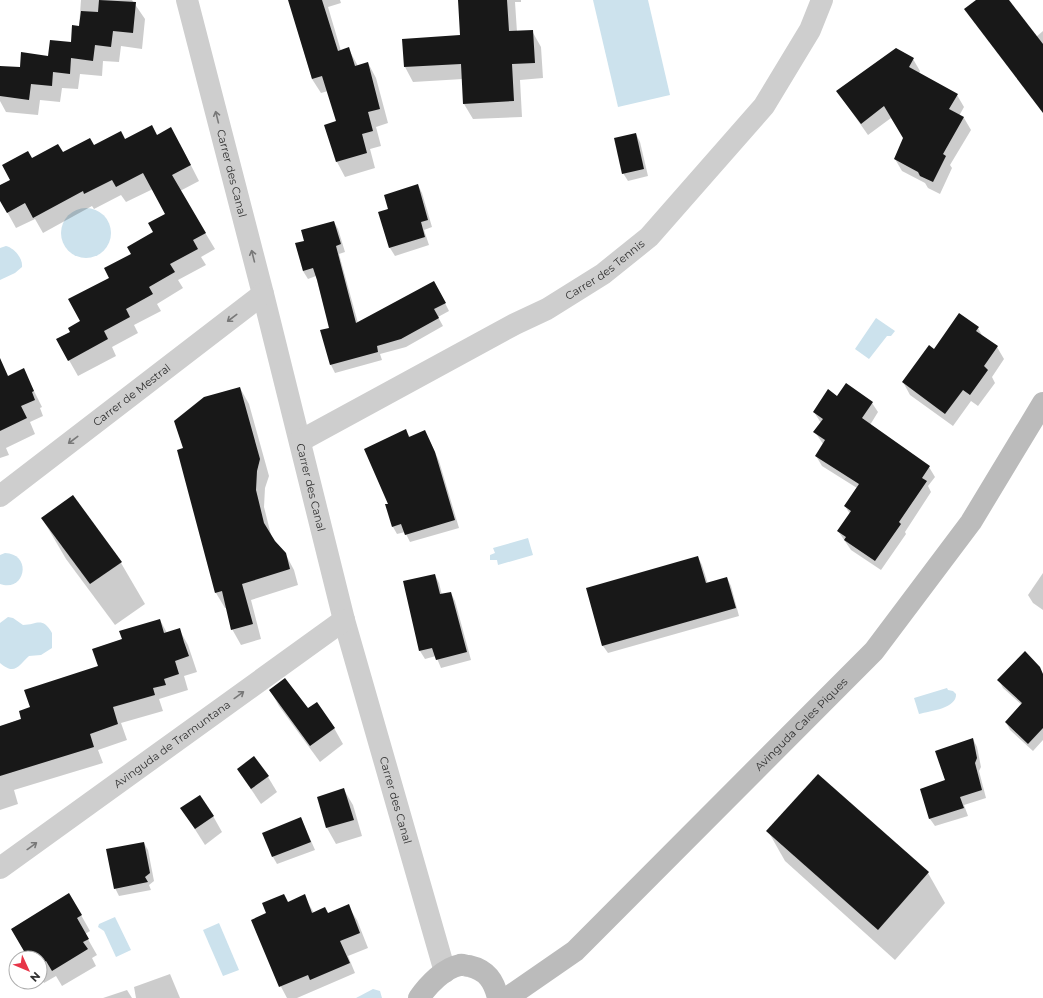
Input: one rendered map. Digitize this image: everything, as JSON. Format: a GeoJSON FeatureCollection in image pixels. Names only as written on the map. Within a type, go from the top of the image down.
{"type":"FeatureCollection","features":[{"type":"Feature","properties":{"kind":"street","name":"Carrer des Canal"},"geometry":{"type":"LineString","coordinates":[[187,0],[263,294],[344,620],[445,972]]}},
{"type":"Feature","properties":{"kind":"street","name":"Carrer des Tennis"},"geometry":{"type":"LineString","coordinates":[[300,441],[515,324],[546,310],[603,274],[649,238],[764,106],[810,30],[822,0]]}},
{"type":"Feature","properties":{"kind":"street","name":"Carrer de Mestral"},"geometry":{"type":"LineString","coordinates":[[0,496],[263,294]]}},
{"type":"Feature","properties":{"kind":"street","name":"Avinguda Cales Piques"},"geometry":{"type":"LineString","coordinates":[[507,998],[574,950],[874,650],[971,522],[1043,403]]}},
{"type":"Feature","properties":{"kind":"street","name":"Avinguda de Tramuntana"},"geometry":{"type":"LineString","coordinates":[[0,868],[344,620]]}},
{"type":"Feature","properties":{"kind":"street"},"geometry":{"type":"LineString","coordinates":[[420,998],[426,987],[445,972],[460,965],[480,969],[495,985],[498,998]]}},
{"type":"Feature","properties":{"kind":"water"},"geometry":{"type":"Polygon","coordinates":[[[593,0],[648,0],[670,95],[618,107],[593,0]]]}},
{"type":"Feature","properties":{"kind":"water"},"geometry":{"type":"Polygon","coordinates":[[[81,208],[91,208],[104,215],[111,228],[111,238],[104,251],[91,258],[81,258],[72,254],[65,247],[61,238],[61,228],[65,219],[72,212],[81,208]]]}},
{"type":"Feature","properties":{"kind":"water"},"geometry":{"type":"Polygon","coordinates":[[[6,246],[17,254],[21,260],[22,267],[15,273],[0,280],[0,248],[6,246]]]}},
{"type":"Feature","properties":{"kind":"water"},"geometry":{"type":"Polygon","coordinates":[[[876,318],[895,331],[891,336],[887,336],[869,359],[855,349],[876,318]]]}},
{"type":"Feature","properties":{"kind":"water"},"geometry":{"type":"Polygon","coordinates":[[[528,538],[533,555],[498,565],[497,560],[490,560],[490,555],[495,553],[493,548],[528,538]]]}},
{"type":"Feature","properties":{"kind":"water"},"geometry":{"type":"Polygon","coordinates":[[[5,553],[14,555],[20,560],[22,566],[20,578],[15,583],[9,585],[0,584],[0,555],[5,553]]]}},
{"type":"Feature","properties":{"kind":"water"},"geometry":{"type":"Polygon","coordinates":[[[8,617],[13,618],[23,625],[42,623],[45,625],[52,633],[52,648],[41,655],[29,656],[16,668],[9,669],[5,667],[0,663],[0,623],[8,617]]]}},
{"type":"Feature","properties":{"kind":"water"},"geometry":{"type":"Polygon","coordinates":[[[947,688],[956,694],[952,703],[936,710],[919,714],[914,698],[947,688]]]}},
{"type":"Feature","properties":{"kind":"water"},"geometry":{"type":"Polygon","coordinates":[[[115,917],[131,950],[116,957],[104,931],[98,927],[99,924],[115,917]]]}},
{"type":"Feature","properties":{"kind":"water"},"geometry":{"type":"Polygon","coordinates":[[[219,923],[239,970],[223,976],[203,930],[219,923]]]}},
{"type":"Feature","properties":{"kind":"water"},"geometry":{"type":"Polygon","coordinates":[[[373,989],[380,991],[382,998],[356,998],[373,989]]]}},
{"type":"Feature","properties":{"kind":"building"},"geometry":{"type":"Polygon","coordinates":[[[99,0],[136,2],[133,33],[113,31],[111,47],[95,45],[93,61],[71,58],[70,74],[53,72],[52,86],[31,84],[29,100],[0,96],[0,66],[20,67],[21,52],[48,56],[50,40],[71,42],[72,25],[79,26],[81,11],[98,12],[99,0]]]}},
{"type":"Feature","properties":{"kind":"building"},"geometry":{"type":"Polygon","coordinates":[[[288,0],[322,0],[338,51],[349,47],[355,66],[368,62],[380,109],[368,112],[373,131],[362,134],[367,153],[336,162],[324,125],[336,121],[322,76],[312,79],[288,0]]]}},
{"type":"Feature","properties":{"kind":"building"},"geometry":{"type":"Polygon","coordinates":[[[458,0],[507,0],[509,31],[533,30],[535,63],[512,64],[514,101],[463,104],[461,64],[404,67],[402,39],[460,35],[458,0]]]}},
{"type":"Feature","properties":{"kind":"building"},"geometry":{"type":"Polygon","coordinates":[[[976,0],[1009,0],[1043,44],[1043,113],[964,9],[976,0]]]}},
{"type":"Feature","properties":{"kind":"building"},"geometry":{"type":"Polygon","coordinates":[[[896,48],[914,58],[909,67],[958,94],[949,109],[964,117],[943,154],[946,156],[933,182],[920,176],[918,172],[894,159],[903,138],[884,106],[861,124],[836,91],[896,48]]]}},
{"type":"Feature","properties":{"kind":"building"},"geometry":{"type":"Polygon","coordinates":[[[152,125],[157,135],[171,127],[191,165],[172,175],[206,233],[193,240],[198,249],[170,264],[175,272],[149,287],[153,294],[126,309],[130,317],[104,331],[108,339],[68,361],[56,339],[70,332],[68,328],[80,321],[68,299],[109,278],[104,268],[131,254],[127,247],[153,232],[148,223],[165,214],[143,173],[116,187],[112,180],[84,194],[83,191],[33,218],[25,203],[7,213],[0,201],[0,185],[10,180],[2,165],[28,151],[32,158],[58,144],[63,152],[90,138],[94,145],[121,131],[125,139],[152,125]]]}},
{"type":"Feature","properties":{"kind":"building"},"geometry":{"type":"Polygon","coordinates":[[[636,133],[644,169],[622,174],[614,138],[636,133]]]}},
{"type":"Feature","properties":{"kind":"building"},"geometry":{"type":"Polygon","coordinates":[[[418,184],[428,220],[421,222],[425,237],[389,248],[378,212],[388,209],[384,195],[418,184]]]}},
{"type":"Feature","properties":{"kind":"building"},"geometry":{"type":"Polygon","coordinates":[[[334,221],[341,244],[336,246],[356,323],[434,281],[446,303],[434,309],[439,318],[401,339],[377,346],[378,352],[330,365],[320,330],[329,328],[317,280],[313,268],[303,271],[295,243],[304,241],[301,230],[334,221]]]}},
{"type":"Feature","properties":{"kind":"building"},"geometry":{"type":"Polygon","coordinates":[[[959,313],[979,327],[976,331],[998,346],[984,366],[988,370],[970,395],[963,390],[945,414],[902,382],[929,345],[934,349],[959,313]]]}},
{"type":"Feature","properties":{"kind":"building"},"geometry":{"type":"Polygon","coordinates":[[[0,358],[8,376],[24,368],[34,391],[32,392],[35,400],[21,406],[27,418],[0,431],[0,358]]]}},
{"type":"Feature","properties":{"kind":"building"},"geometry":{"type":"Polygon","coordinates":[[[846,383],[873,402],[862,418],[930,466],[922,478],[927,481],[899,522],[901,524],[875,561],[844,540],[846,537],[837,531],[851,511],[844,506],[859,484],[815,456],[825,440],[813,432],[823,419],[813,412],[828,389],[837,396],[846,383]]]}},
{"type":"Feature","properties":{"kind":"building"},"geometry":{"type":"Polygon","coordinates":[[[240,387],[260,459],[257,471],[256,490],[264,523],[275,541],[286,553],[290,569],[242,584],[253,624],[231,630],[222,591],[215,593],[177,450],[183,448],[174,421],[204,397],[240,387]]]}},
{"type":"Feature","properties":{"kind":"building"},"geometry":{"type":"Polygon","coordinates":[[[406,429],[409,437],[425,430],[435,452],[455,520],[405,535],[401,524],[392,527],[385,504],[388,504],[364,449],[406,429]]]}},
{"type":"Feature","properties":{"kind":"building"},"geometry":{"type":"Polygon","coordinates":[[[73,495],[122,562],[90,584],[41,518],[73,495]]]}},
{"type":"Feature","properties":{"kind":"building"},"geometry":{"type":"Polygon","coordinates":[[[698,556],[706,583],[727,577],[736,608],[602,646],[586,588],[698,556]]]}},
{"type":"Feature","properties":{"kind":"building"},"geometry":{"type":"Polygon","coordinates":[[[435,574],[440,594],[451,592],[467,652],[436,660],[432,648],[419,651],[403,581],[435,574]]]}},
{"type":"Feature","properties":{"kind":"building"},"geometry":{"type":"Polygon","coordinates":[[[160,619],[164,633],[180,628],[189,656],[175,661],[179,674],[164,679],[166,685],[153,688],[155,695],[113,707],[118,724],[90,734],[94,747],[0,776],[0,726],[21,719],[19,711],[30,707],[24,690],[98,666],[92,649],[122,639],[119,631],[160,619]]]}},
{"type":"Feature","properties":{"kind":"building"},"geometry":{"type":"Polygon","coordinates":[[[1025,651],[1040,667],[1043,674],[1043,728],[1028,744],[1005,722],[1022,703],[997,680],[1025,651]]]}},
{"type":"Feature","properties":{"kind":"building"},"geometry":{"type":"Polygon","coordinates":[[[285,678],[308,708],[317,702],[335,728],[310,746],[269,690],[285,678]]]}},
{"type":"Feature","properties":{"kind":"building"},"geometry":{"type":"Polygon","coordinates":[[[973,738],[977,758],[975,763],[982,790],[960,797],[964,808],[929,819],[920,789],[945,780],[935,751],[973,738]]]}},
{"type":"Feature","properties":{"kind":"building"},"geometry":{"type":"Polygon","coordinates":[[[254,756],[269,776],[251,789],[237,769],[254,756]]]}},
{"type":"Feature","properties":{"kind":"building"},"geometry":{"type":"Polygon","coordinates":[[[818,774],[929,872],[878,930],[766,831],[818,774]]]}},
{"type":"Feature","properties":{"kind":"building"},"geometry":{"type":"Polygon","coordinates":[[[344,788],[354,820],[326,828],[317,797],[344,788]]]}},
{"type":"Feature","properties":{"kind":"building"},"geometry":{"type":"Polygon","coordinates":[[[200,795],[214,816],[195,829],[180,808],[200,795]]]}},
{"type":"Feature","properties":{"kind":"building"},"geometry":{"type":"Polygon","coordinates":[[[301,817],[311,842],[272,857],[262,833],[301,817]]]}},
{"type":"Feature","properties":{"kind":"building"},"geometry":{"type":"Polygon","coordinates":[[[144,842],[150,873],[145,877],[148,882],[114,889],[106,849],[144,842]]]}},
{"type":"Feature","properties":{"kind":"building"},"geometry":{"type":"Polygon","coordinates":[[[69,893],[82,915],[77,918],[89,939],[83,942],[88,949],[52,971],[48,964],[48,950],[23,950],[11,929],[69,893]]]}},
{"type":"Feature","properties":{"kind":"building"},"geometry":{"type":"Polygon","coordinates":[[[284,894],[288,902],[305,894],[312,913],[325,907],[328,913],[349,904],[360,933],[340,941],[350,963],[310,980],[308,975],[279,987],[251,920],[266,913],[262,903],[284,894]]]}}]}
